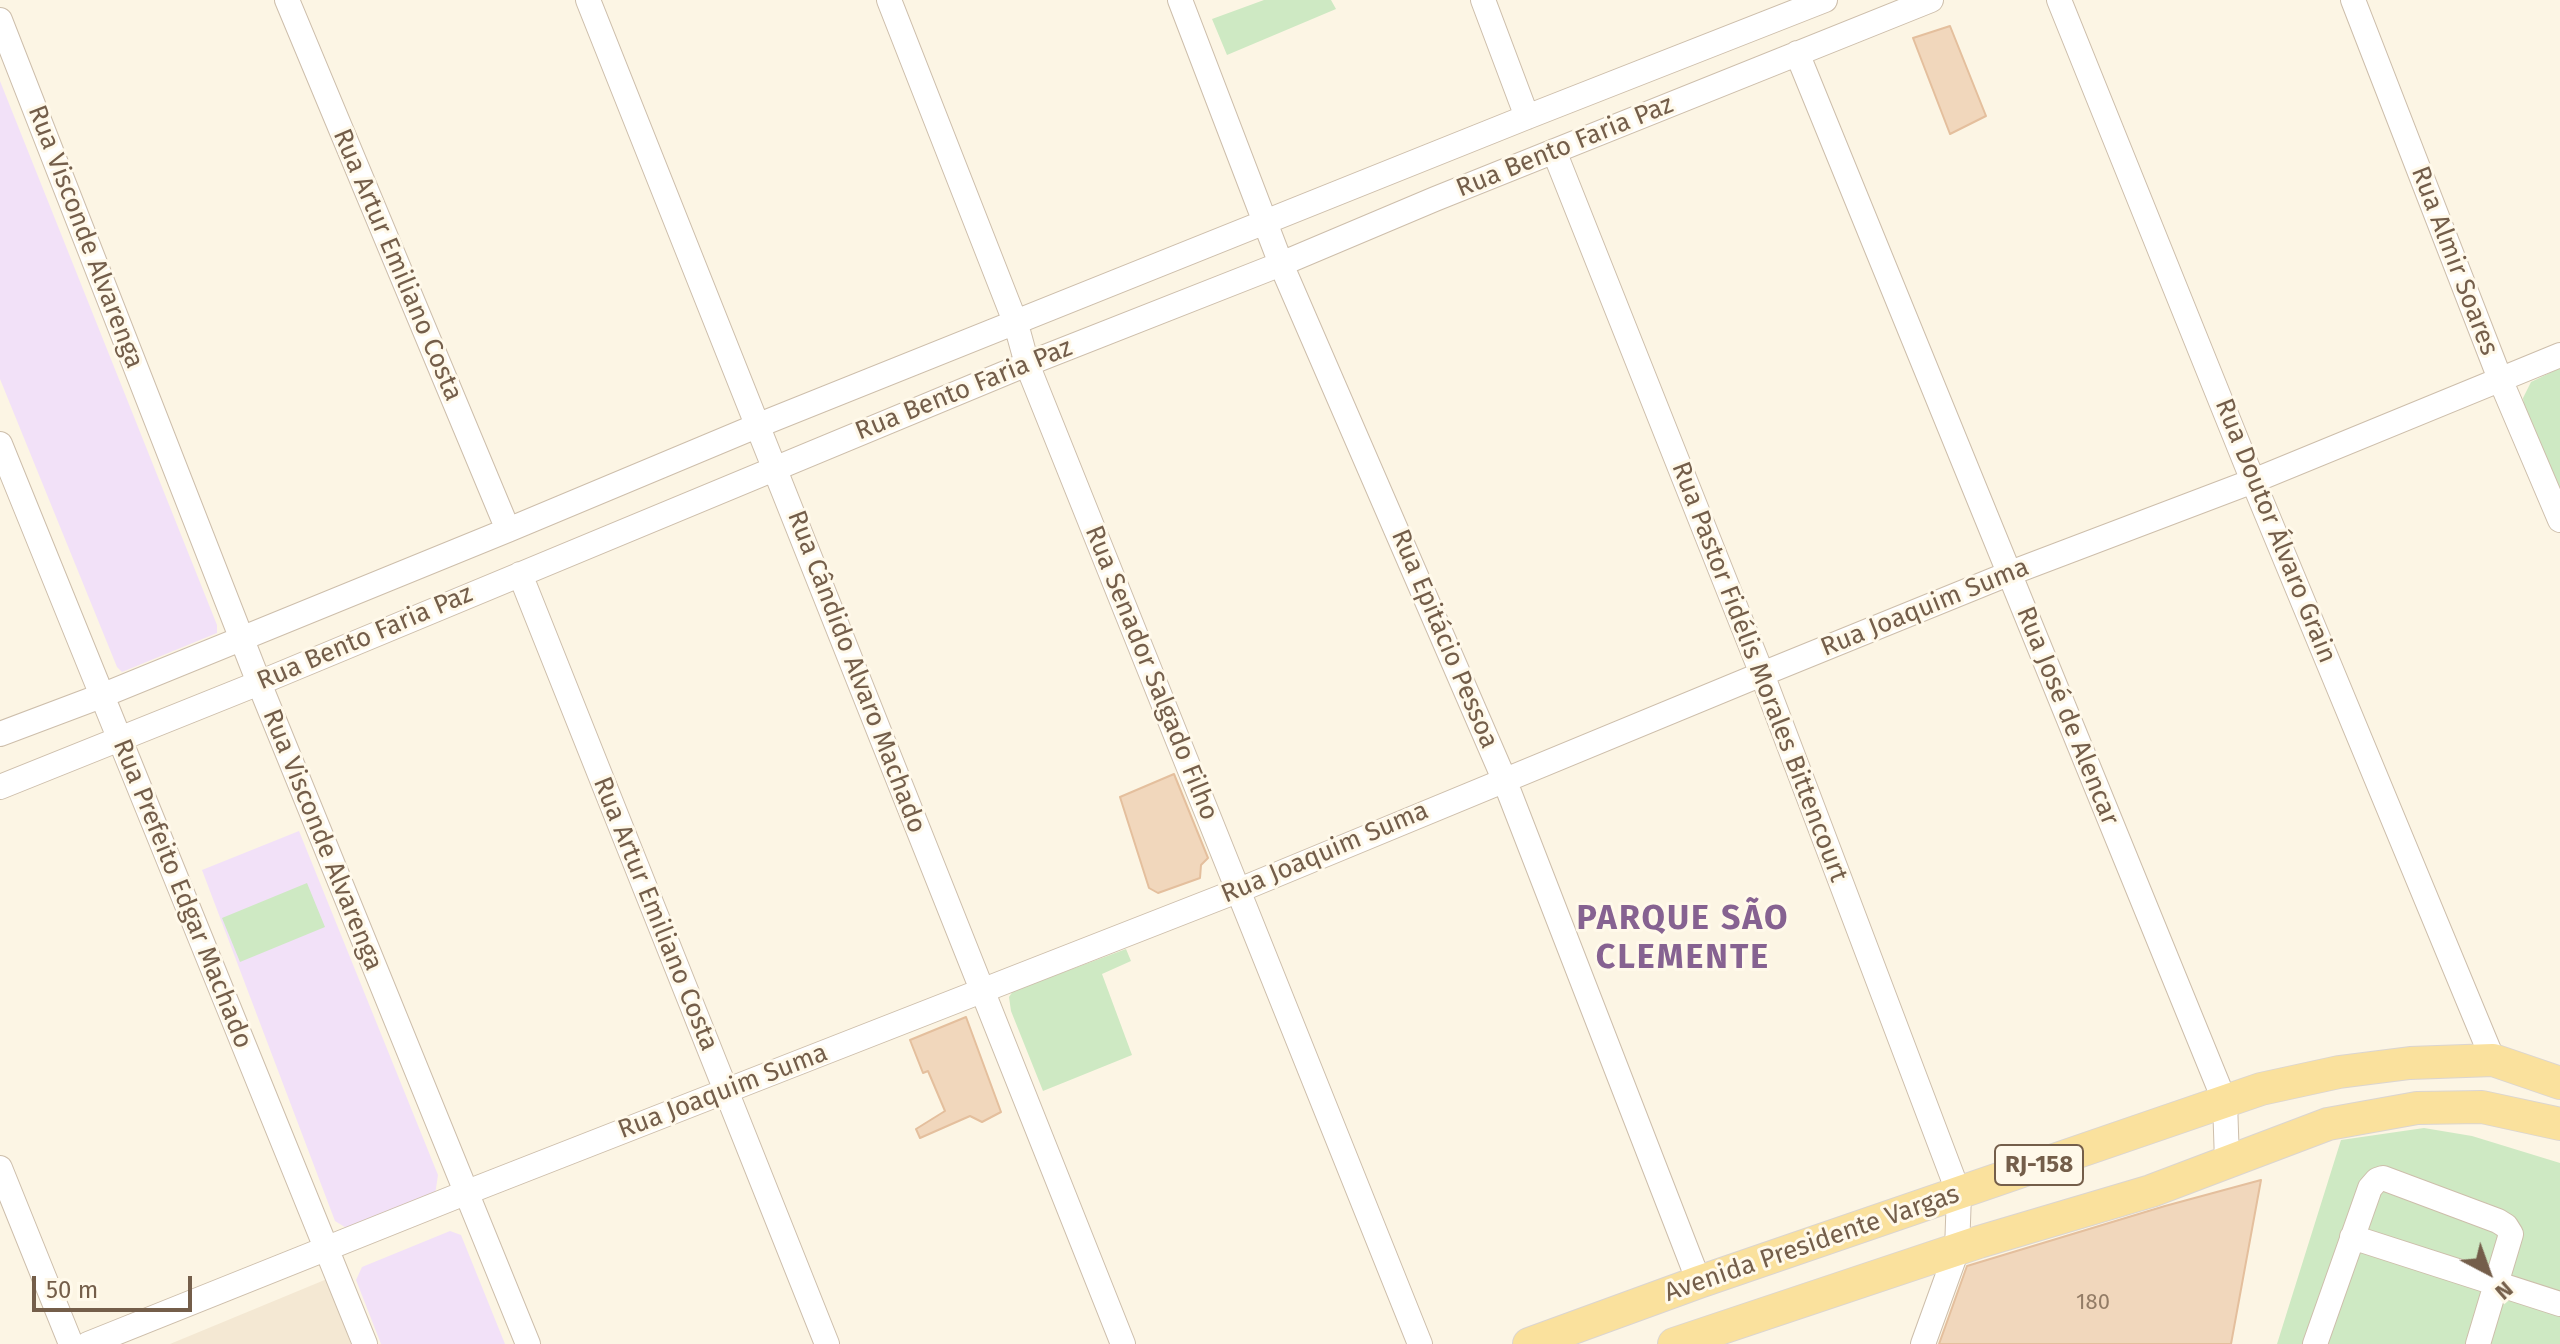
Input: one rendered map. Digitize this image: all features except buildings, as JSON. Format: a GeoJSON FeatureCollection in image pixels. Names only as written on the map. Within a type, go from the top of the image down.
{"type":"FeatureCollection","features":[{"type":"Feature","properties":{"kind":"main road","name":"Avenida Presidente Vargas"},"geometry":{"type":"LineString","coordinates":[[1529,1344],[1699,1282],[2261,1089],[2339,1072],[2410,1063],[2493,1060],[2560,1083]]}},
{"type":"Feature","properties":{"kind":"main road","name":"Avenida Presidente Vargas"},"geometry":{"type":"LineString","coordinates":[[1674,1344],[1957,1250],[2151,1191],[2328,1124],[2417,1108],[2482,1107],[2560,1124]]}},
{"type":"Feature","properties":{"kind":"street","name":"Rua Artur Emiliano Costa"},"geometry":{"type":"LineString","coordinates":[[287,0],[508,530]]}},
{"type":"Feature","properties":{"kind":"street","name":"Rua Cândido Alvaro Machado"},"geometry":{"type":"LineString","coordinates":[[588,0],[1123,1344]]}},
{"type":"Feature","properties":{"kind":"street","name":"Rua Senador Salgado Filho"},"geometry":{"type":"LineString","coordinates":[[889,0],[1016,324],[1027,364],[1420,1344]]}},
{"type":"Feature","properties":{"kind":"street","name":"Rua Epitácio Pessoa"},"geometry":{"type":"LineString","coordinates":[[1180,0],[1281,264],[1504,779],[1699,1282]]}},
{"type":"Feature","properties":{"kind":"street"},"geometry":{"type":"LineString","coordinates":[[1483,0],[1527,117]]}},
{"type":"Feature","properties":{"kind":"street","name":"Rua Bento Faria Paz"},"geometry":{"type":"LineString","coordinates":[[0,734],[101,696],[759,425],[1825,0]]}},
{"type":"Feature","properties":{"kind":"street","name":"Rua Bento Faria Paz"},"geometry":{"type":"LineString","coordinates":[[0,787],[259,683],[1027,364],[1931,0]]}},
{"type":"Feature","properties":{"kind":"street","name":"Rua Doutor Álvaro Grain"},"geometry":{"type":"LineString","coordinates":[[2059,0],[2253,481],[2493,1060]]}},
{"type":"Feature","properties":{"kind":"street","name":"Rua Almir Soares"},"geometry":{"type":"LineString","coordinates":[[2353,0],[2500,379],[2560,520]]}},
{"type":"Feature","properties":{"kind":"street","name":"Rua Visconde Alvarenga"},"geometry":{"type":"LineString","coordinates":[[0,20],[259,683],[528,1344]]}},
{"type":"Feature","properties":{"kind":"street","name":"Rua José de Alencar"},"geometry":{"type":"LineString","coordinates":[[1797,53],[2225,1102],[2227,1161]]}},
{"type":"Feature","properties":{"kind":"street","name":"Rua Pastor Fidélis Morales Bittencourt"},"geometry":{"type":"LineString","coordinates":[[1554,151],[1762,674],[1959,1194]]}},
{"type":"Feature","properties":{"kind":"street","name":"Rua Joaquim Suma"},"geometry":{"type":"LineString","coordinates":[[88,1344],[1237,891],[2008,574],[2253,481],[2560,355]]}},
{"type":"Feature","properties":{"kind":"street","name":"Rua Prefeito Edgar Machado"},"geometry":{"type":"LineString","coordinates":[[0,444],[365,1344]]}},
{"type":"Feature","properties":{"kind":"street","name":"Rua Artur Emiliano Costa"},"geometry":{"type":"LineString","coordinates":[[520,574],[827,1344]]}},
{"type":"Feature","properties":{"kind":"street"},"geometry":{"type":"LineString","coordinates":[[0,1168],[71,1344]]}},
{"type":"Feature","properties":{"kind":"street"},"geometry":{"type":"LineString","coordinates":[[2315,1344],[2370,1188],[2377,1180],[2391,1180],[2506,1226],[2511,1234],[2478,1344]]}},
{"type":"Feature","properties":{"kind":"street"},"geometry":{"type":"LineString","coordinates":[[1923,1344],[1957,1250],[1959,1194]]}},
{"type":"Feature","properties":{"kind":"street"},"geometry":{"type":"LineString","coordinates":[[2352,1237],[2560,1304]]}},
{"type":"Feature","properties":{"kind":"shaded area"},"geometry":{"type":"Polygon","coordinates":[[[0,81],[217,625],[217,633],[122,672],[117,667],[0,379],[0,81]]]}},
{"type":"Feature","properties":{"kind":"shaded area"},"geometry":{"type":"Polygon","coordinates":[[[299,831],[438,1175],[435,1195],[348,1229],[335,1221],[202,870],[299,831]]]}},
{"type":"Feature","properties":{"kind":"shaded area"},"geometry":{"type":"Polygon","coordinates":[[[450,1231],[461,1235],[505,1344],[381,1344],[356,1280],[362,1267],[450,1231]]]}},
{"type":"Feature","properties":{"kind":"shaded area"},"geometry":{"type":"Polygon","coordinates":[[[327,1279],[351,1344],[170,1344],[327,1279]]]}},
{"type":"Feature","properties":{"kind":"green space"},"geometry":{"type":"Polygon","coordinates":[[[1264,0],[1331,0],[1336,9],[1227,55],[1212,19],[1264,0]]]}},
{"type":"Feature","properties":{"kind":"green space"},"geometry":{"type":"Polygon","coordinates":[[[2560,368],[2560,496],[2523,398],[2531,382],[2560,368]]]}},
{"type":"Feature","properties":{"kind":"green space"},"geometry":{"type":"Polygon","coordinates":[[[307,883],[325,927],[240,962],[222,918],[307,883]]]}},
{"type":"Feature","properties":{"kind":"green space"},"geometry":{"type":"Polygon","coordinates":[[[1126,949],[1131,961],[1102,974],[1132,1055],[1043,1091],[1011,1011],[1009,997],[1013,991],[1126,949]]]}},
{"type":"Feature","properties":{"kind":"green space"},"geometry":{"type":"Polygon","coordinates":[[[2424,1128],[2472,1136],[2560,1163],[2560,1344],[2277,1344],[2341,1140],[2424,1128]]]}},
{"type":"Feature","properties":{"kind":"district","name":"PARQUE SÃO CLEMENTE"},"geometry":{"type":"Point","coordinates":[1683,940]}}]}
